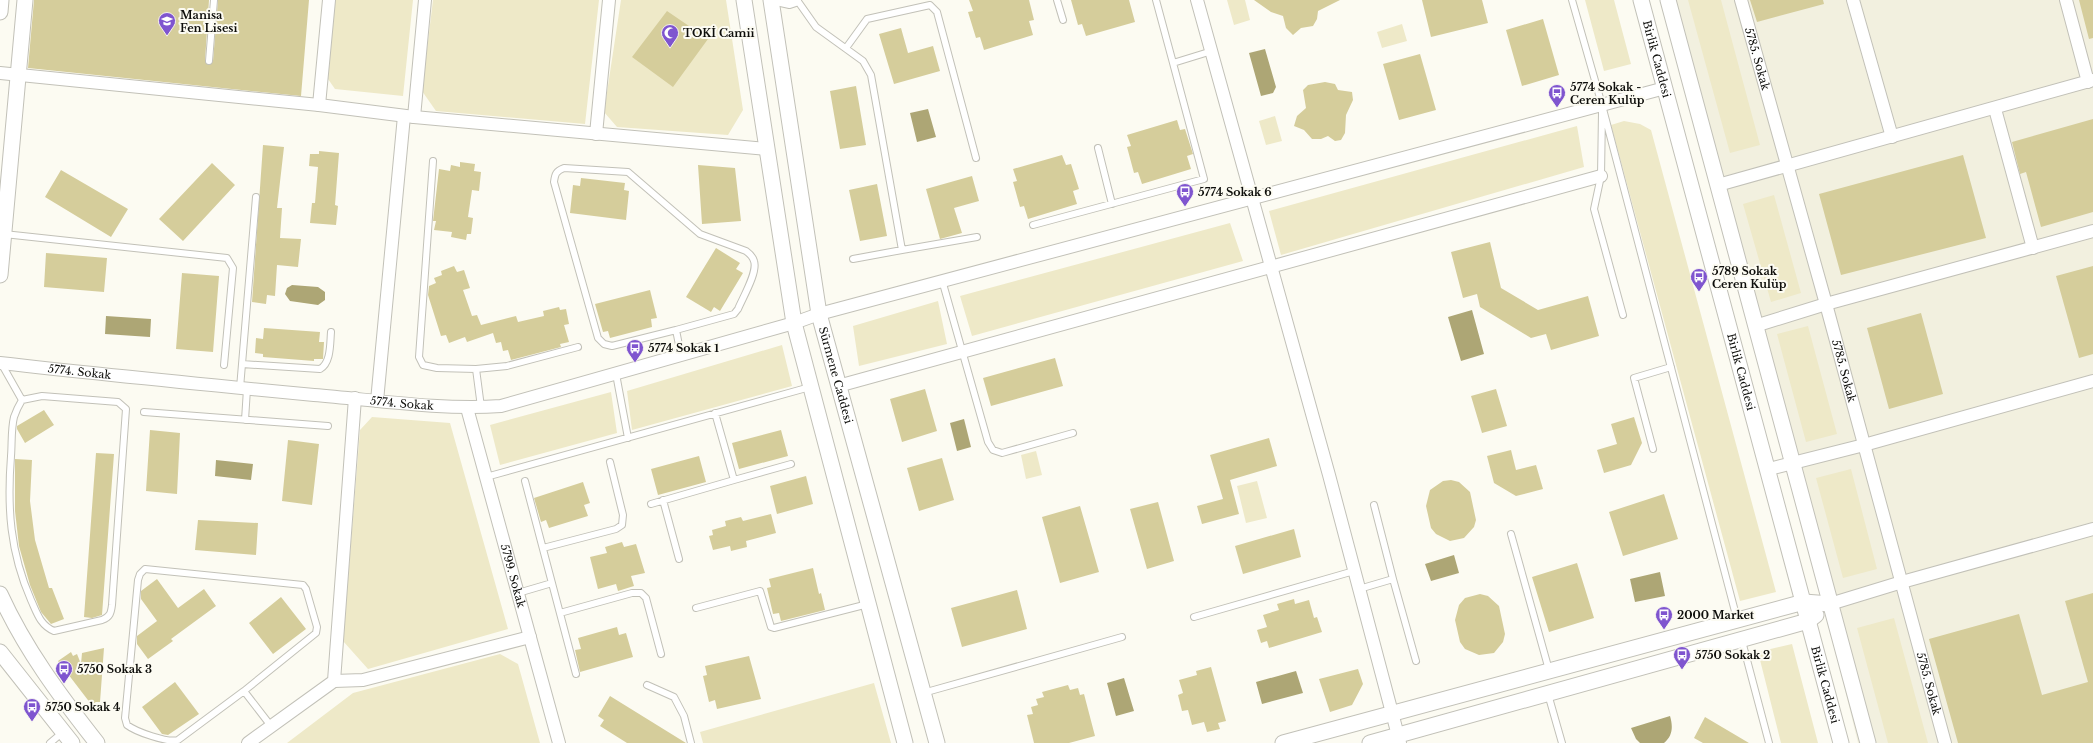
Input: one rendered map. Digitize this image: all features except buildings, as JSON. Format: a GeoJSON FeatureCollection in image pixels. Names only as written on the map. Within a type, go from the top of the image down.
{"type":"FeatureCollection","features":[{"type":"Feature","properties":{"kind":"street"},"geometry":{"type":"LineString","coordinates":[[0,12],[1,0]]}},
{"type":"Feature","properties":{"kind":"street"},"geometry":{"type":"LineString","coordinates":[[0,275],[25,0]]}},
{"type":"Feature","properties":{"kind":"street"},"geometry":{"type":"LineString","coordinates":[[319,105],[329,0]]}},
{"type":"Feature","properties":{"kind":"street"},"geometry":{"type":"LineString","coordinates":[[377,401],[409,116],[425,0]]}},
{"type":"Feature","properties":{"kind":"street"},"geometry":{"type":"LineString","coordinates":[[596,134],[609,0]]}},
{"type":"Feature","properties":{"kind":"street"},"geometry":{"type":"LineString","coordinates":[[744,0],[794,323],[905,743]]}},
{"type":"Feature","properties":{"kind":"street","name":"Sürmene Caddesi"},"geometry":{"type":"LineString","coordinates":[[771,0],[819,314],[937,743]]}},
{"type":"Feature","properties":{"kind":"street"},"geometry":{"type":"LineString","coordinates":[[780,0],[789,2],[796,0]]}},
{"type":"Feature","properties":{"kind":"street"},"geometry":{"type":"LineString","coordinates":[[1197,0],[1272,267],[1399,739]]}},
{"type":"Feature","properties":{"kind":"street","name":"Birlik Caddesi"},"geometry":{"type":"LineString","coordinates":[[1641,0],[1769,469],[1841,743]]}},
{"type":"Feature","properties":{"kind":"street"},"geometry":{"type":"LineString","coordinates":[[1668,0],[1868,743]]}},
{"type":"Feature","properties":{"kind":"street","name":"5785. Sokak"},"geometry":{"type":"LineString","coordinates":[[1741,0],[1826,304],[1945,743]]}},
{"type":"Feature","properties":{"kind":"street"},"geometry":{"type":"LineString","coordinates":[[1853,0],[1892,137]]}},
{"type":"Feature","properties":{"kind":"street"},"geometry":{"type":"LineString","coordinates":[[1718,185],[1786,165],[1995,109],[2090,81],[2066,0]]}},
{"type":"Feature","properties":{"kind":"street"},"geometry":{"type":"LineString","coordinates":[[0,73],[319,105],[409,116],[767,149]]}},
{"type":"Feature","properties":{"kind":"street","name":"5774. Sokak"},"geometry":{"type":"LineString","coordinates":[[1,363],[377,401],[467,408],[502,406],[794,323],[819,314],[1252,195],[1462,143],[1665,88]]}},
{"type":"Feature","properties":{"kind":"street"},"geometry":{"type":"LineString","coordinates":[[1995,109],[2033,248]]}},
{"type":"Feature","properties":{"kind":"street"},"geometry":{"type":"LineString","coordinates":[[838,386],[1601,176]]}},
{"type":"Feature","properties":{"kind":"street"},"geometry":{"type":"LineString","coordinates":[[1755,326],[1826,304],[2093,231]]}},
{"type":"Feature","properties":{"kind":"street"},"geometry":{"type":"LineString","coordinates":[[1769,469],[1864,445],[2093,381]]}},
{"type":"Feature","properties":{"kind":"street"},"geometry":{"type":"LineString","coordinates":[[334,681],[355,398]]}},
{"type":"Feature","properties":{"kind":"street","name":"5799. Sokak"},"geometry":{"type":"LineString","coordinates":[[467,408],[559,743]]}},
{"type":"Feature","properties":{"kind":"street"},"geometry":{"type":"LineString","coordinates":[[1370,743],[1399,739],[1548,694],[1742,641],[1808,621],[1830,604],[1902,582],[2093,529]]}},
{"type":"Feature","properties":{"kind":"street"},"geometry":{"type":"LineString","coordinates":[[0,594],[14,625],[55,690],[97,743]]}},
{"type":"Feature","properties":{"kind":"street"},"geometry":{"type":"LineString","coordinates":[[1282,743],[1804,602],[1830,604]]}},
{"type":"Feature","properties":{"kind":"street"},"geometry":{"type":"LineString","coordinates":[[248,743],[334,681],[363,680],[530,637]]}},
{"type":"Feature","properties":{"kind":"street"},"geometry":{"type":"LineString","coordinates":[[0,652],[68,738]]}},
{"type":"Feature","properties":{"kind":"lane"},"geometry":{"type":"LineString","coordinates":[[209,61],[214,0]]}},
{"type":"Feature","properties":{"kind":"lane"},"geometry":{"type":"LineString","coordinates":[[796,0],[816,27],[863,61],[871,75],[902,250]]}},
{"type":"Feature","properties":{"kind":"lane"},"geometry":{"type":"LineString","coordinates":[[1057,0],[1063,20]]}},
{"type":"Feature","properties":{"kind":"lane"},"geometry":{"type":"LineString","coordinates":[[1033,225],[1204,179],[1156,0]]}},
{"type":"Feature","properties":{"kind":"lane"},"geometry":{"type":"LineString","coordinates":[[1572,0],[1602,105],[1737,619]]}},
{"type":"Feature","properties":{"kind":"lane"},"geometry":{"type":"LineString","coordinates":[[846,48],[867,19],[930,5],[937,12],[976,158]]}},
{"type":"Feature","properties":{"kind":"lane"},"geometry":{"type":"LineString","coordinates":[[1173,63],[1212,51]]}},
{"type":"Feature","properties":{"kind":"lane"},"geometry":{"type":"LineString","coordinates":[[1602,105],[1601,176],[1594,209],[1623,315]]}},
{"type":"Feature","properties":{"kind":"lane"},"geometry":{"type":"LineString","coordinates":[[1098,148],[1112,204]]}},
{"type":"Feature","properties":{"kind":"lane"},"geometry":{"type":"LineString","coordinates":[[433,161],[419,357],[423,365],[437,368],[476,369],[507,366],[578,347]]}},
{"type":"Feature","properties":{"kind":"lane"},"geometry":{"type":"LineString","coordinates":[[564,168],[628,172],[700,234],[746,251],[752,257],[755,262],[755,271],[738,309],[734,314],[676,330],[612,346],[604,344],[598,338],[554,182],[558,170],[564,168]]}},
{"type":"Feature","properties":{"kind":"lane"},"geometry":{"type":"LineString","coordinates":[[245,420],[242,364],[256,197]]}},
{"type":"Feature","properties":{"kind":"lane"},"geometry":{"type":"LineString","coordinates":[[4,234],[227,258],[233,268],[224,365]]}},
{"type":"Feature","properties":{"kind":"lane"},"geometry":{"type":"LineString","coordinates":[[853,259],[977,237]]}},
{"type":"Feature","properties":{"kind":"lane"},"geometry":{"type":"LineString","coordinates":[[942,280],[988,442],[993,450],[1002,453],[1073,433]]}},
{"type":"Feature","properties":{"kind":"lane"},"geometry":{"type":"LineString","coordinates":[[676,330],[681,355]]}},
{"type":"Feature","properties":{"kind":"lane"},"geometry":{"type":"LineString","coordinates":[[242,364],[320,369],[325,367],[327,362],[331,332]]}},
{"type":"Feature","properties":{"kind":"lane"},"geometry":{"type":"LineString","coordinates":[[1,363],[22,400]]}},
{"type":"Feature","properties":{"kind":"lane"},"geometry":{"type":"LineString","coordinates":[[1653,449],[1634,378],[1671,367]]}},
{"type":"Feature","properties":{"kind":"lane"},"geometry":{"type":"LineString","coordinates":[[476,369],[481,407]]}},
{"type":"Feature","properties":{"kind":"lane"},"geometry":{"type":"LineString","coordinates":[[616,374],[628,438]]}},
{"type":"Feature","properties":{"kind":"lane"},"geometry":{"type":"LineString","coordinates":[[486,477],[811,387]]}},
{"type":"Feature","properties":{"kind":"lane"},"geometry":{"type":"LineString","coordinates":[[42,396],[118,402],[126,409],[112,604],[107,618],[102,620],[54,631],[49,629],[43,624],[26,588],[14,549],[9,519],[9,487],[14,417],[22,400],[42,396]]}},
{"type":"Feature","properties":{"kind":"lane"},"geometry":{"type":"LineString","coordinates":[[144,412],[328,426]]}},
{"type":"Feature","properties":{"kind":"lane"},"geometry":{"type":"LineString","coordinates":[[716,413],[734,480]]}},
{"type":"Feature","properties":{"kind":"lane"},"geometry":{"type":"LineString","coordinates":[[543,548],[616,529],[622,524],[623,515],[610,462]]}},
{"type":"Feature","properties":{"kind":"lane"},"geometry":{"type":"LineString","coordinates":[[651,504],[791,464]]}},
{"type":"Feature","properties":{"kind":"lane"},"geometry":{"type":"LineString","coordinates":[[525,481],[576,674]]}},
{"type":"Feature","properties":{"kind":"lane"},"geometry":{"type":"LineString","coordinates":[[663,500],[679,559]]}},
{"type":"Feature","properties":{"kind":"lane"},"geometry":{"type":"LineString","coordinates":[[1374,505],[1416,661]]}},
{"type":"Feature","properties":{"kind":"lane"},"geometry":{"type":"LineString","coordinates":[[1511,534],[1549,670]]}},
{"type":"Feature","properties":{"kind":"lane"},"geometry":{"type":"LineString","coordinates":[[145,569],[296,583],[303,585],[306,589],[317,627],[316,632],[244,691],[174,742],[133,730],[127,725],[125,718],[138,580],[140,574],[145,569]]}},
{"type":"Feature","properties":{"kind":"lane"},"geometry":{"type":"LineString","coordinates":[[1194,617],[1354,571]]}},
{"type":"Feature","properties":{"kind":"lane"},"geometry":{"type":"LineString","coordinates":[[1359,589],[1393,579]]}},
{"type":"Feature","properties":{"kind":"lane"},"geometry":{"type":"LineString","coordinates":[[518,593],[552,583]]}},
{"type":"Feature","properties":{"kind":"lane"},"geometry":{"type":"LineString","coordinates":[[696,608],[760,591],[771,627],[774,628],[868,604]]}},
{"type":"Feature","properties":{"kind":"lane"},"geometry":{"type":"LineString","coordinates":[[560,613],[632,592],[641,593],[646,598],[661,654]]}},
{"type":"Feature","properties":{"kind":"lane"},"geometry":{"type":"LineString","coordinates":[[923,693],[1122,637]]}},
{"type":"Feature","properties":{"kind":"lane"},"geometry":{"type":"LineString","coordinates":[[1742,641],[1769,743]]}},
{"type":"Feature","properties":{"kind":"lane"},"geometry":{"type":"LineString","coordinates":[[647,685],[674,697],[684,716],[690,743]]}},
{"type":"Feature","properties":{"kind":"lane"},"geometry":{"type":"LineString","coordinates":[[244,691],[271,726]]}},
{"type":"Feature","properties":{"kind":"lane"},"geometry":{"type":"LineString","coordinates":[[1548,694],[1562,743]]}},
{"type":"Feature","properties":{"kind":"lane"},"geometry":{"type":"LineString","coordinates":[[50,743],[68,738]]}},
{"type":"Feature","properties":{"kind":"shaded area"},"geometry":{"type":"Polygon","coordinates":[[[335,0],[413,0],[403,96],[335,89],[328,79],[335,0]]]}},
{"type":"Feature","properties":{"kind":"shaded area"},"geometry":{"type":"Polygon","coordinates":[[[433,0],[599,0],[585,124],[436,111],[422,91],[433,0]]]}},
{"type":"Feature","properties":{"kind":"shaded area"},"geometry":{"type":"Polygon","coordinates":[[[621,0],[726,0],[743,110],[728,135],[617,127],[604,112],[621,0]]]}},
{"type":"Feature","properties":{"kind":"shaded area"},"geometry":{"type":"Polygon","coordinates":[[[1227,0],[1245,0],[1250,20],[1234,25],[1227,0]]]}},
{"type":"Feature","properties":{"kind":"shaded area"},"geometry":{"type":"Polygon","coordinates":[[[1585,0],[1614,0],[1631,64],[1604,71],[1585,0]]]}},
{"type":"Feature","properties":{"kind":"shaded area"},"geometry":{"type":"Polygon","coordinates":[[[1673,0],[2093,0],[2093,743],[1858,743],[1755,321],[1673,0]]]}},
{"type":"Feature","properties":{"kind":"shaded area"},"geometry":{"type":"Polygon","coordinates":[[[1688,0],[1721,0],[1760,145],[1730,153],[1688,0]]]}},
{"type":"Feature","properties":{"kind":"shaded area"},"geometry":{"type":"Polygon","coordinates":[[[1402,24],[1407,41],[1382,48],[1377,32],[1402,24]]]}},
{"type":"Feature","properties":{"kind":"shaded area"},"geometry":{"type":"Polygon","coordinates":[[[1265,49],[1276,87],[1273,93],[1261,96],[1249,53],[1265,49]]]}},
{"type":"Feature","properties":{"kind":"shaded area"},"geometry":{"type":"Polygon","coordinates":[[[928,109],[936,137],[917,142],[910,113],[928,109]]]}},
{"type":"Feature","properties":{"kind":"shaded area"},"geometry":{"type":"Polygon","coordinates":[[[1275,116],[1282,141],[1266,145],[1259,121],[1275,116]]]}},
{"type":"Feature","properties":{"kind":"shaded area"},"geometry":{"type":"Polygon","coordinates":[[[1624,121],[1640,124],[1651,130],[1776,592],[1740,601],[1611,125],[1624,121]]]}},
{"type":"Feature","properties":{"kind":"shaded area"},"geometry":{"type":"Polygon","coordinates":[[[1577,126],[1584,167],[1281,255],[1269,211],[1577,126]]]}},
{"type":"Feature","properties":{"kind":"shaded area"},"geometry":{"type":"Polygon","coordinates":[[[1774,195],[1801,293],[1771,302],[1743,204],[1774,195]]]}},
{"type":"Feature","properties":{"kind":"shaded area"},"geometry":{"type":"Polygon","coordinates":[[[1230,223],[1243,261],[972,336],[960,296],[1230,223]]]}},
{"type":"Feature","properties":{"kind":"shaded area"},"geometry":{"type":"Polygon","coordinates":[[[292,285],[318,287],[325,292],[325,300],[318,305],[290,301],[285,294],[287,288],[292,285]]]}},
{"type":"Feature","properties":{"kind":"shaded area"},"geometry":{"type":"Polygon","coordinates":[[[938,301],[947,344],[859,366],[853,326],[938,301]]]}},
{"type":"Feature","properties":{"kind":"shaded area"},"geometry":{"type":"Polygon","coordinates":[[[1472,310],[1484,354],[1461,361],[1448,317],[1472,310]]]}},
{"type":"Feature","properties":{"kind":"shaded area"},"geometry":{"type":"Polygon","coordinates":[[[106,316],[151,319],[150,337],[105,334],[106,316]]]}},
{"type":"Feature","properties":{"kind":"shaded area"},"geometry":{"type":"Polygon","coordinates":[[[1808,326],[1837,434],[1806,442],[1777,334],[1808,326]]]}},
{"type":"Feature","properties":{"kind":"shaded area"},"geometry":{"type":"Polygon","coordinates":[[[782,345],[792,386],[632,430],[627,391],[782,345]]]}},
{"type":"Feature","properties":{"kind":"shaded area"},"geometry":{"type":"Polygon","coordinates":[[[611,392],[617,433],[500,465],[490,425],[611,392]]]}},
{"type":"Feature","properties":{"kind":"shaded area"},"geometry":{"type":"Polygon","coordinates":[[[372,417],[450,423],[508,629],[368,669],[343,641],[360,430],[372,417]]]}},
{"type":"Feature","properties":{"kind":"shaded area"},"geometry":{"type":"Polygon","coordinates":[[[964,419],[971,447],[957,451],[950,423],[964,419]]]}},
{"type":"Feature","properties":{"kind":"shaded area"},"geometry":{"type":"Polygon","coordinates":[[[1036,451],[1042,475],[1026,479],[1021,455],[1036,451]]]}},
{"type":"Feature","properties":{"kind":"shaded area"},"geometry":{"type":"Polygon","coordinates":[[[216,460],[253,464],[251,480],[215,476],[216,460]]]}},
{"type":"Feature","properties":{"kind":"shaded area"},"geometry":{"type":"Polygon","coordinates":[[[1851,469],[1877,569],[1843,578],[1816,478],[1851,469]]]}},
{"type":"Feature","properties":{"kind":"shaded area"},"geometry":{"type":"Polygon","coordinates":[[[1257,481],[1267,518],[1246,523],[1237,486],[1257,481]]]}},
{"type":"Feature","properties":{"kind":"shaded area"},"geometry":{"type":"Polygon","coordinates":[[[1454,555],[1459,573],[1431,581],[1425,564],[1454,555]]]}},
{"type":"Feature","properties":{"kind":"shaded area"},"geometry":{"type":"Polygon","coordinates":[[[1660,572],[1665,596],[1635,602],[1630,579],[1660,572]]]}},
{"type":"Feature","properties":{"kind":"shaded area"},"geometry":{"type":"Polygon","coordinates":[[[1894,618],[1928,743],[1888,743],[1857,628],[1894,618]]]}},
{"type":"Feature","properties":{"kind":"shaded area"},"geometry":{"type":"Polygon","coordinates":[[[1792,644],[1818,743],[1781,743],[1758,652],[1792,644]]]}},
{"type":"Feature","properties":{"kind":"shaded area"},"geometry":{"type":"Polygon","coordinates":[[[500,654],[518,664],[540,743],[287,743],[353,693],[500,654]]]}},
{"type":"Feature","properties":{"kind":"shaded area"},"geometry":{"type":"Polygon","coordinates":[[[1296,671],[1303,693],[1262,704],[1256,682],[1296,671]]]}},
{"type":"Feature","properties":{"kind":"shaded area"},"geometry":{"type":"Polygon","coordinates":[[[1124,678],[1134,711],[1116,716],[1107,683],[1124,678]]]}},
{"type":"Feature","properties":{"kind":"shaded area"},"geometry":{"type":"Polygon","coordinates":[[[874,683],[891,743],[703,743],[700,732],[874,683]]]}},
{"type":"Feature","properties":{"kind":"shaded area"},"geometry":{"type":"Polygon","coordinates":[[[1670,716],[1672,731],[1664,743],[1640,743],[1636,739],[1631,728],[1670,716]]]}},
{"type":"Feature","properties":{"kind":"place","name":"Manisa Fen Lisesi"},"geometry":{"type":"Point","coordinates":[167,36]}},
{"type":"Feature","properties":{"kind":"place","name":"TOKİ Camii"},"geometry":{"type":"Point","coordinates":[670,48]}},
{"type":"Feature","properties":{"kind":"place","name":"5774 Sokak - Ceren Kulüp"},"geometry":{"type":"Point","coordinates":[1557,108]}},
{"type":"Feature","properties":{"kind":"place","name":"5774 Sokak 6"},"geometry":{"type":"Point","coordinates":[1185,207]}},
{"type":"Feature","properties":{"kind":"place","name":"5789 Sokak Ceren Kulüp"},"geometry":{"type":"Point","coordinates":[1699,292]}},
{"type":"Feature","properties":{"kind":"place","name":"5774 Sokak 1"},"geometry":{"type":"Point","coordinates":[635,363]}},
{"type":"Feature","properties":{"kind":"place","name":"2000 Market"},"geometry":{"type":"Point","coordinates":[1664,630]}},
{"type":"Feature","properties":{"kind":"place","name":"5750 Sokak 2"},"geometry":{"type":"Point","coordinates":[1682,670]}},
{"type":"Feature","properties":{"kind":"place","name":"5750 Sokak 3"},"geometry":{"type":"Point","coordinates":[64,684]}},
{"type":"Feature","properties":{"kind":"place","name":"5750 Sokak 4"},"geometry":{"type":"Point","coordinates":[32,722]}}]}
